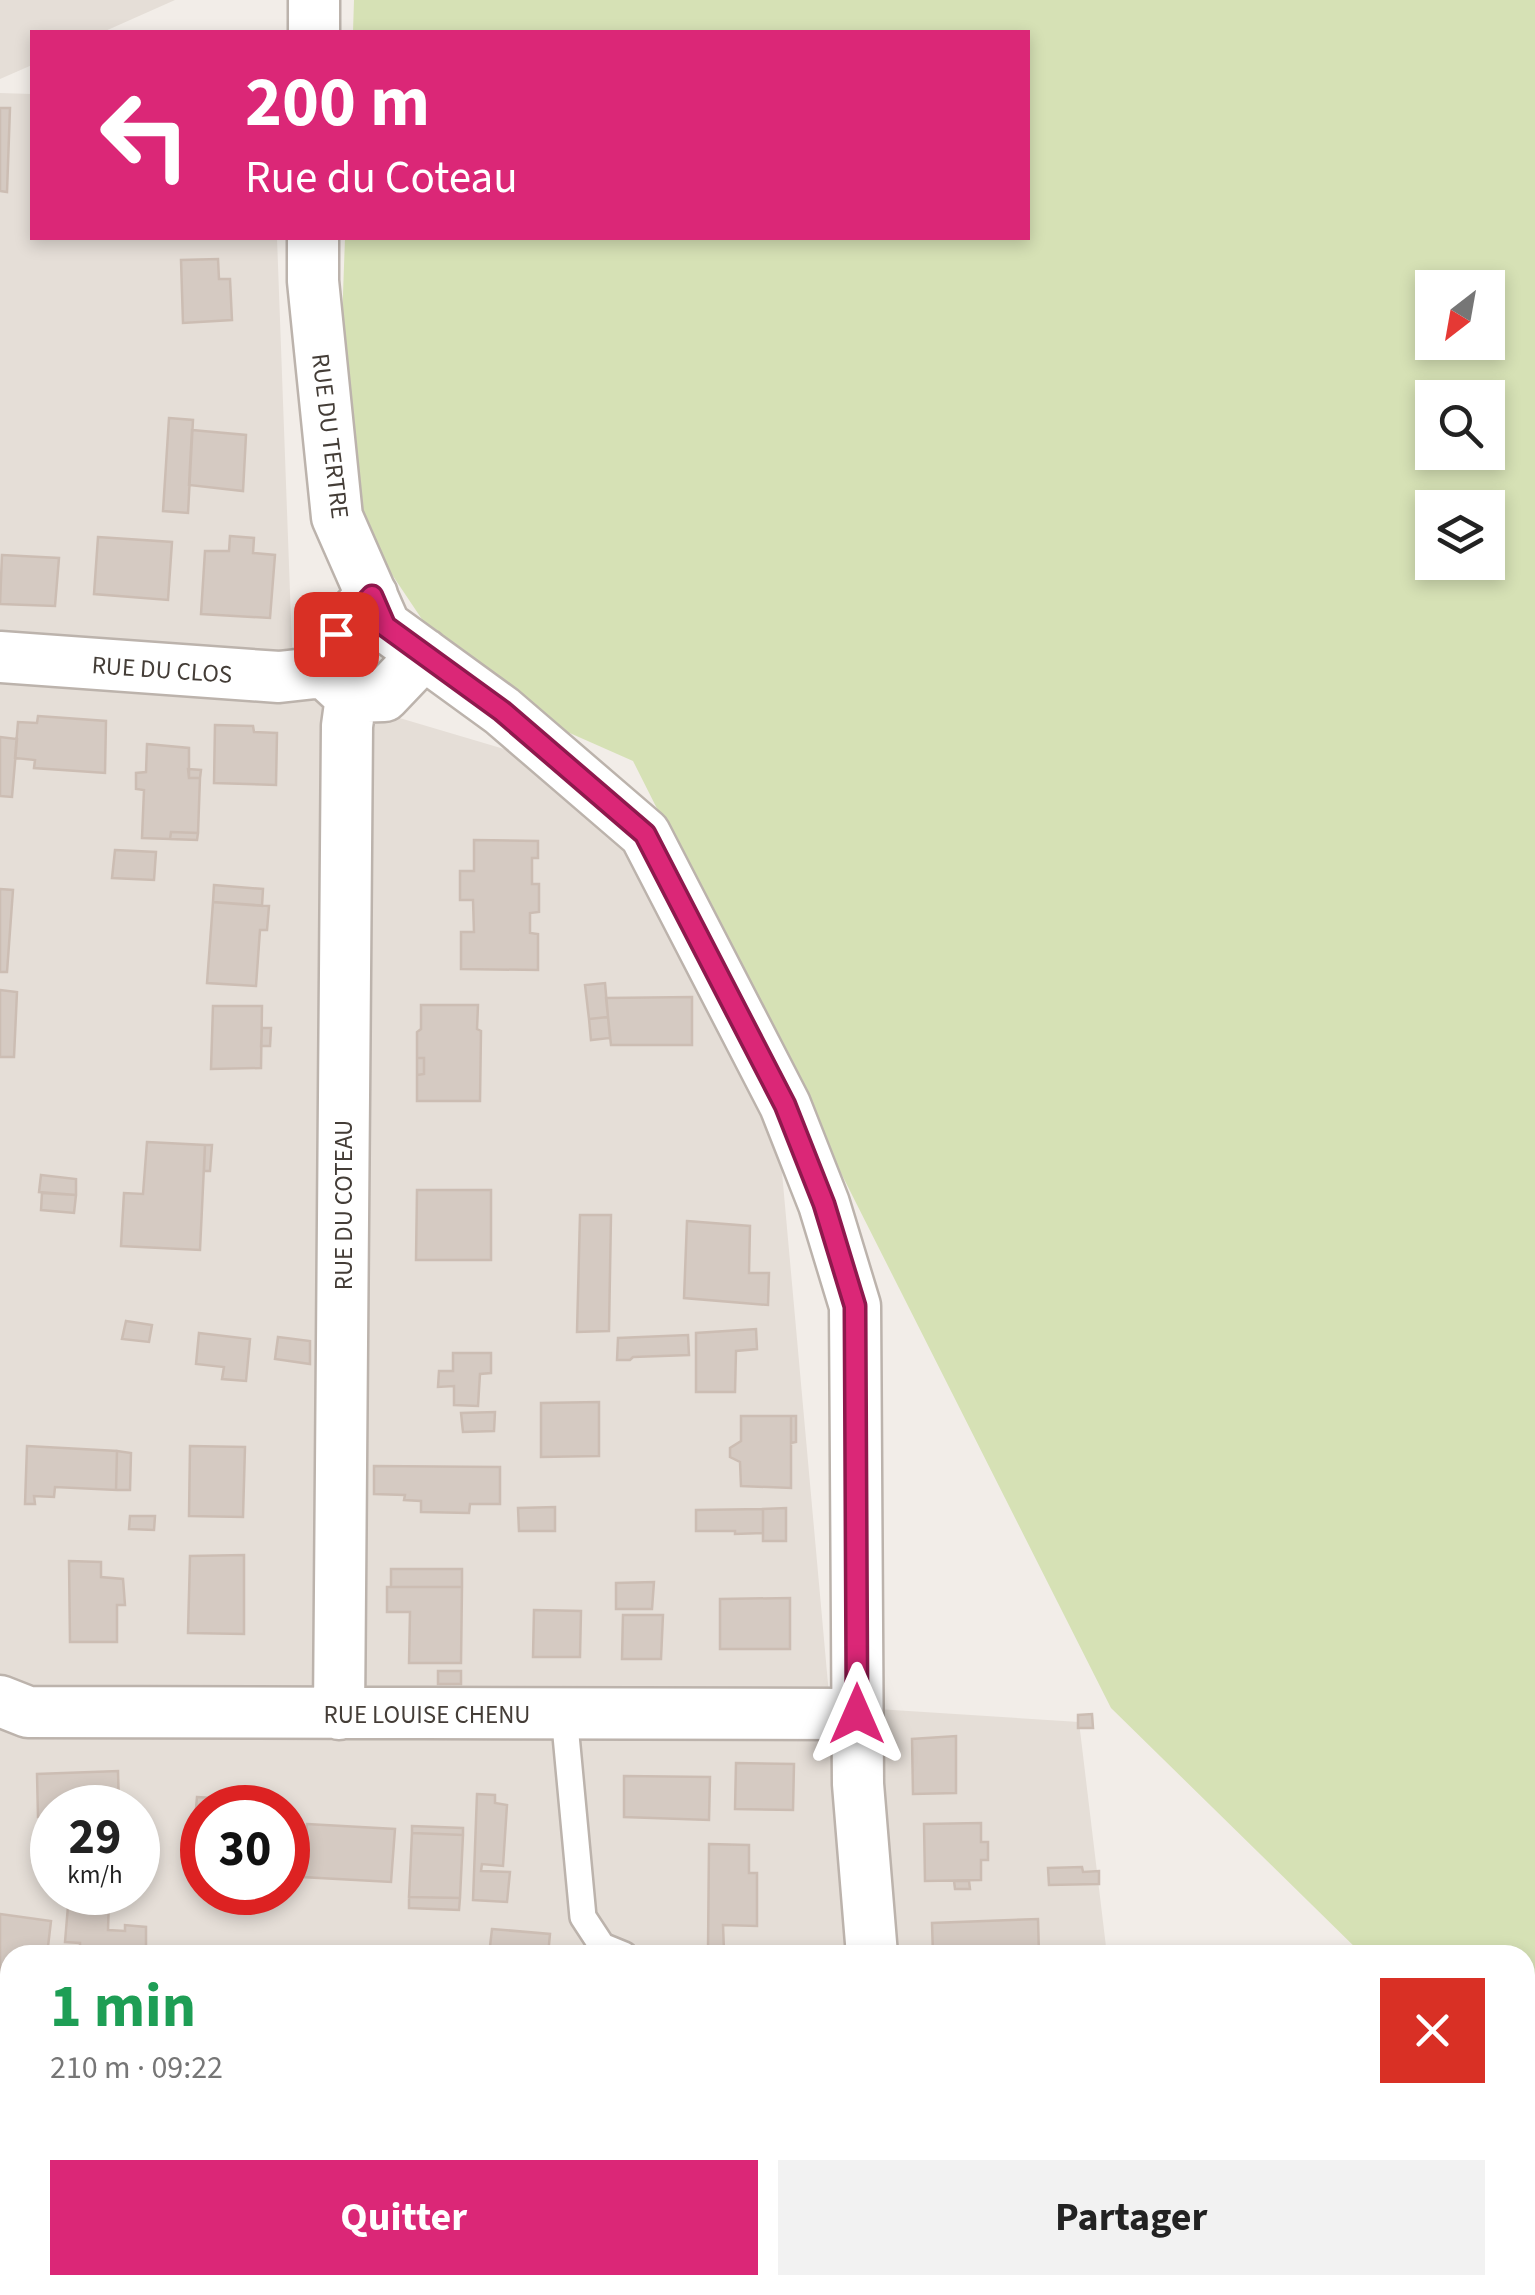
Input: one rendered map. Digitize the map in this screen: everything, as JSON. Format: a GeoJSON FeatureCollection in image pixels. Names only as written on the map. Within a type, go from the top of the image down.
{"type":"FeatureCollection","features":[{"type":"Feature","properties":{"kind":"street"},"geometry":{"type":"LineString","coordinates":[[314,0],[314,30]]}},
{"type":"Feature","properties":{"kind":"street","name":"RUE DU TERTRE"},"geometry":{"type":"LineString","coordinates":[[313,240],[313,281],[337,517],[385,626],[502,711],[645,834],[785,1105],[824,1204],[855,1306],[858,1784],[871,1945]]}},
{"type":"Feature","properties":{"kind":"street","name":"RUE DU COTEAU"},"geometry":{"type":"LineString","coordinates":[[339,1714],[346,726],[338,684],[336,634],[372,596]]}},
{"type":"Feature","properties":{"kind":"street"},"geometry":{"type":"LineString","coordinates":[[338,684],[384,696],[424,654]]}},
{"type":"Feature","properties":{"kind":"street","name":"RUE DU CLOS"},"geometry":{"type":"LineString","coordinates":[[0,657],[338,684]]}},
{"type":"Feature","properties":{"kind":"street","name":"RUE LOUISE CHENU"},"geometry":{"type":"LineString","coordinates":[[0,1701],[28,1712],[857,1714]]}},
{"type":"Feature","properties":{"kind":"lane"},"geometry":{"type":"LineString","coordinates":[[564,1714],[583,1917],[601,1945]]}},
{"type":"Feature","properties":{"kind":"shaded area"},"geometry":{"type":"Polygon","coordinates":[[[0,0],[175,0],[108,30],[30,30],[30,66],[0,79],[0,0]]]}},
{"type":"Feature","properties":{"kind":"shaded area"},"geometry":{"type":"Polygon","coordinates":[[[0,93],[30,94],[30,240],[277,240],[292,647],[376,711],[595,776],[779,1139],[830,1706],[1079,1722],[1106,1945],[0,1945],[0,93]]]}},
{"type":"Feature","properties":{"kind":"green space"},"geometry":{"type":"Polygon","coordinates":[[[354,0],[1535,0],[1535,1945],[1353,1945],[1111,1708],[633,761],[468,688],[336,491],[345,240],[1030,240],[1030,30],[353,30],[354,0]]]}},
{"type":"Feature","properties":{"kind":"building"},"geometry":{"type":"Polygon","coordinates":[[[0,108],[10,108],[7,192],[0,191],[0,108]]]}},
{"type":"Feature","properties":{"kind":"building"},"geometry":{"type":"Polygon","coordinates":[[[218,259],[219,279],[230,279],[232,320],[183,323],[181,260],[218,259]]]}},
{"type":"Feature","properties":{"kind":"building"},"geometry":{"type":"Polygon","coordinates":[[[169,418],[193,420],[188,513],[163,511],[169,418]]]}},
{"type":"Feature","properties":{"kind":"building"},"geometry":{"type":"Polygon","coordinates":[[[192,430],[246,435],[243,491],[189,485],[192,430]]]}},
{"type":"Feature","properties":{"kind":"building"},"geometry":{"type":"Polygon","coordinates":[[[230,536],[254,538],[253,553],[275,555],[270,618],[201,614],[205,551],[229,551],[230,536]]]}},
{"type":"Feature","properties":{"kind":"building"},"geometry":{"type":"Polygon","coordinates":[[[98,537],[172,542],[168,600],[94,594],[98,537]]]}},
{"type":"Feature","properties":{"kind":"building"},"geometry":{"type":"Polygon","coordinates":[[[2,555],[59,558],[55,606],[0,604],[2,555]]]}},
{"type":"Feature","properties":{"kind":"building"},"geometry":{"type":"Polygon","coordinates":[[[38,716],[106,721],[105,773],[34,768],[35,760],[15,758],[18,722],[37,723],[38,716]]]}},
{"type":"Feature","properties":{"kind":"building"},"geometry":{"type":"Polygon","coordinates":[[[215,725],[253,726],[254,732],[277,733],[276,785],[214,783],[215,725]]]}},
{"type":"Feature","properties":{"kind":"building"},"geometry":{"type":"Polygon","coordinates":[[[0,737],[17,739],[12,797],[0,796],[0,737]]]}},
{"type":"Feature","properties":{"kind":"building"},"geometry":{"type":"Polygon","coordinates":[[[147,744],[189,748],[189,778],[200,778],[198,833],[171,832],[170,839],[142,838],[144,790],[136,789],[136,773],[146,772],[147,744]]]}},
{"type":"Feature","properties":{"kind":"building"},"geometry":{"type":"Polygon","coordinates":[[[188,769],[201,770],[200,778],[189,778],[188,769]]]}},
{"type":"Feature","properties":{"kind":"building"},"geometry":{"type":"Polygon","coordinates":[[[171,832],[198,833],[197,840],[170,839],[171,832]]]}},
{"type":"Feature","properties":{"kind":"building"},"geometry":{"type":"Polygon","coordinates":[[[474,840],[538,841],[538,858],[532,858],[532,884],[539,884],[539,912],[530,913],[530,933],[538,934],[538,970],[461,969],[461,932],[474,932],[473,900],[460,900],[460,871],[474,871],[474,840]]]}},
{"type":"Feature","properties":{"kind":"building"},"geometry":{"type":"Polygon","coordinates":[[[115,850],[156,852],[154,880],[112,878],[115,850]]]}},
{"type":"Feature","properties":{"kind":"building"},"geometry":{"type":"Polygon","coordinates":[[[214,885],[263,889],[262,906],[213,902],[214,885]]]}},
{"type":"Feature","properties":{"kind":"building"},"geometry":{"type":"Polygon","coordinates":[[[0,889],[13,890],[7,972],[0,972],[0,889]]]}},
{"type":"Feature","properties":{"kind":"building"},"geometry":{"type":"Polygon","coordinates":[[[213,902],[269,906],[267,930],[260,930],[256,986],[207,983],[213,902]]]}},
{"type":"Feature","properties":{"kind":"building"},"geometry":{"type":"Polygon","coordinates":[[[605,983],[608,1017],[589,1019],[585,985],[605,983]]]}},
{"type":"Feature","properties":{"kind":"building"},"geometry":{"type":"Polygon","coordinates":[[[0,990],[17,992],[14,1057],[0,1057],[0,990]]]}},
{"type":"Feature","properties":{"kind":"building"},"geometry":{"type":"Polygon","coordinates":[[[692,997],[692,1045],[611,1045],[606,998],[692,997]]]}},
{"type":"Feature","properties":{"kind":"building"},"geometry":{"type":"Polygon","coordinates":[[[421,1005],[478,1005],[480,1101],[417,1101],[417,1075],[424,1074],[424,1058],[417,1058],[421,1005]]]}},
{"type":"Feature","properties":{"kind":"building"},"geometry":{"type":"Polygon","coordinates":[[[213,1006],[262,1006],[261,1068],[211,1069],[213,1006]]]}},
{"type":"Feature","properties":{"kind":"building"},"geometry":{"type":"Polygon","coordinates":[[[608,1017],[610,1038],[591,1040],[589,1019],[608,1017]]]}},
{"type":"Feature","properties":{"kind":"building"},"geometry":{"type":"Polygon","coordinates":[[[262,1028],[271,1028],[270,1046],[261,1046],[262,1028]]]}},
{"type":"Feature","properties":{"kind":"building"},"geometry":{"type":"Polygon","coordinates":[[[417,1058],[424,1058],[424,1074],[417,1075],[417,1058]]]}},
{"type":"Feature","properties":{"kind":"building"},"geometry":{"type":"Polygon","coordinates":[[[147,1142],[205,1145],[200,1250],[121,1246],[124,1193],[143,1194],[147,1142]]]}},
{"type":"Feature","properties":{"kind":"building"},"geometry":{"type":"Polygon","coordinates":[[[205,1145],[212,1145],[210,1171],[204,1171],[205,1145]]]}},
{"type":"Feature","properties":{"kind":"building"},"geometry":{"type":"Polygon","coordinates":[[[41,1175],[76,1179],[76,1195],[39,1192],[41,1175]]]}},
{"type":"Feature","properties":{"kind":"building"},"geometry":{"type":"Polygon","coordinates":[[[417,1190],[491,1190],[491,1260],[416,1260],[417,1190]]]}},
{"type":"Feature","properties":{"kind":"building"},"geometry":{"type":"Polygon","coordinates":[[[42,1193],[76,1195],[74,1213],[41,1210],[42,1193]]]}},
{"type":"Feature","properties":{"kind":"building"},"geometry":{"type":"Polygon","coordinates":[[[580,1215],[611,1215],[609,1331],[577,1332],[580,1215]]]}},
{"type":"Feature","properties":{"kind":"building"},"geometry":{"type":"Polygon","coordinates":[[[687,1221],[750,1226],[749,1273],[769,1273],[768,1305],[684,1298],[687,1221]]]}},
{"type":"Feature","properties":{"kind":"building"},"geometry":{"type":"Polygon","coordinates":[[[126,1321],[152,1325],[149,1342],[122,1339],[126,1321]]]}},
{"type":"Feature","properties":{"kind":"building"},"geometry":{"type":"Polygon","coordinates":[[[756,1329],[757,1349],[736,1351],[735,1392],[696,1392],[696,1333],[756,1329]]]}},
{"type":"Feature","properties":{"kind":"building"},"geometry":{"type":"Polygon","coordinates":[[[199,1333],[250,1339],[246,1381],[222,1379],[224,1367],[196,1364],[199,1333]]]}},
{"type":"Feature","properties":{"kind":"building"},"geometry":{"type":"Polygon","coordinates":[[[688,1335],[689,1355],[617,1360],[618,1338],[688,1335]]]}},
{"type":"Feature","properties":{"kind":"building"},"geometry":{"type":"Polygon","coordinates":[[[278,1337],[310,1341],[310,1364],[275,1359],[278,1337]]]}},
{"type":"Feature","properties":{"kind":"building"},"geometry":{"type":"Polygon","coordinates":[[[453,1353],[491,1353],[491,1373],[480,1374],[478,1406],[454,1405],[454,1386],[438,1387],[439,1371],[453,1371],[453,1353]]]}},
{"type":"Feature","properties":{"kind":"building"},"geometry":{"type":"Polygon","coordinates":[[[599,1402],[599,1456],[541,1457],[541,1403],[599,1402]]]}},
{"type":"Feature","properties":{"kind":"building"},"geometry":{"type":"Polygon","coordinates":[[[495,1412],[494,1431],[463,1432],[461,1413],[495,1412]]]}},
{"type":"Feature","properties":{"kind":"building"},"geometry":{"type":"Polygon","coordinates":[[[741,1416],[791,1416],[791,1488],[741,1486],[740,1462],[730,1457],[730,1448],[741,1441],[741,1416]]]}},
{"type":"Feature","properties":{"kind":"building"},"geometry":{"type":"Polygon","coordinates":[[[791,1416],[796,1416],[796,1442],[791,1443],[791,1416]]]}},
{"type":"Feature","properties":{"kind":"building"},"geometry":{"type":"Polygon","coordinates":[[[27,1446],[117,1451],[116,1490],[55,1487],[54,1497],[34,1496],[35,1504],[25,1504],[27,1446]]]}},
{"type":"Feature","properties":{"kind":"building"},"geometry":{"type":"Polygon","coordinates":[[[190,1446],[245,1447],[243,1517],[189,1516],[190,1446]]]}},
{"type":"Feature","properties":{"kind":"building"},"geometry":{"type":"Polygon","coordinates":[[[117,1451],[131,1453],[130,1490],[116,1490],[117,1451]]]}},
{"type":"Feature","properties":{"kind":"building"},"geometry":{"type":"Polygon","coordinates":[[[374,1466],[500,1467],[500,1504],[470,1504],[469,1513],[421,1512],[421,1501],[404,1500],[405,1495],[374,1494],[374,1466]]]}},
{"type":"Feature","properties":{"kind":"building"},"geometry":{"type":"Polygon","coordinates":[[[555,1507],[555,1531],[519,1531],[518,1508],[555,1507]]]}},
{"type":"Feature","properties":{"kind":"building"},"geometry":{"type":"Polygon","coordinates":[[[786,1508],[786,1541],[763,1541],[763,1509],[786,1508]]]}},
{"type":"Feature","properties":{"kind":"building"},"geometry":{"type":"Polygon","coordinates":[[[763,1509],[763,1533],[696,1531],[696,1510],[763,1509]]]}},
{"type":"Feature","properties":{"kind":"building"},"geometry":{"type":"Polygon","coordinates":[[[130,1516],[155,1516],[154,1530],[129,1529],[130,1516]]]}},
{"type":"Feature","properties":{"kind":"building"},"geometry":{"type":"Polygon","coordinates":[[[244,1555],[244,1634],[188,1633],[190,1556],[244,1555]]]}},
{"type":"Feature","properties":{"kind":"building"},"geometry":{"type":"Polygon","coordinates":[[[69,1561],[101,1562],[101,1577],[123,1579],[125,1605],[117,1605],[117,1642],[70,1642],[69,1561]]]}},
{"type":"Feature","properties":{"kind":"building"},"geometry":{"type":"Polygon","coordinates":[[[391,1569],[462,1569],[462,1587],[391,1587],[391,1569]]]}},
{"type":"Feature","properties":{"kind":"building"},"geometry":{"type":"Polygon","coordinates":[[[654,1582],[652,1609],[616,1609],[616,1583],[654,1582]]]}},
{"type":"Feature","properties":{"kind":"building"},"geometry":{"type":"Polygon","coordinates":[[[387,1587],[462,1587],[461,1663],[409,1663],[410,1612],[387,1612],[387,1587]]]}},
{"type":"Feature","properties":{"kind":"building"},"geometry":{"type":"Polygon","coordinates":[[[790,1598],[790,1649],[720,1649],[720,1599],[790,1598]]]}},
{"type":"Feature","properties":{"kind":"building"},"geometry":{"type":"Polygon","coordinates":[[[534,1610],[581,1611],[580,1657],[533,1657],[534,1610]]]}},
{"type":"Feature","properties":{"kind":"building"},"geometry":{"type":"Polygon","coordinates":[[[623,1615],[663,1615],[661,1659],[622,1659],[623,1615]]]}},
{"type":"Feature","properties":{"kind":"building"},"geometry":{"type":"Polygon","coordinates":[[[438,1671],[461,1671],[461,1684],[438,1684],[438,1671]]]}},
{"type":"Feature","properties":{"kind":"building"},"geometry":{"type":"Polygon","coordinates":[[[1092,1714],[1093,1728],[1078,1728],[1078,1715],[1092,1714]]]}},
{"type":"Feature","properties":{"kind":"building"},"geometry":{"type":"Polygon","coordinates":[[[956,1736],[956,1793],[913,1794],[912,1739],[956,1736]]]}},
{"type":"Feature","properties":{"kind":"building"},"geometry":{"type":"Polygon","coordinates":[[[736,1763],[794,1764],[793,1810],[735,1809],[736,1763]]]}},
{"type":"Feature","properties":{"kind":"building"},"geometry":{"type":"Polygon","coordinates":[[[118,1771],[118,1785],[37,1785],[37,1774],[118,1771]]]}},
{"type":"Feature","properties":{"kind":"building"},"geometry":{"type":"Polygon","coordinates":[[[624,1776],[710,1777],[709,1820],[624,1817],[624,1776]]]}},
{"type":"Feature","properties":{"kind":"building"},"geometry":{"type":"Polygon","coordinates":[[[477,1794],[495,1795],[495,1803],[507,1805],[503,1866],[482,1864],[481,1871],[510,1872],[507,1902],[473,1900],[477,1794]]]}},
{"type":"Feature","properties":{"kind":"building"},"geometry":{"type":"Polygon","coordinates":[[[981,1823],[981,1842],[988,1842],[988,1860],[981,1860],[981,1880],[925,1881],[924,1824],[981,1823]]]}},
{"type":"Feature","properties":{"kind":"building"},"geometry":{"type":"Polygon","coordinates":[[[310,1824],[395,1829],[391,1882],[310,1877],[310,1824]]]}},
{"type":"Feature","properties":{"kind":"building"},"geometry":{"type":"Polygon","coordinates":[[[412,1826],[463,1828],[463,1835],[412,1833],[412,1826]]]}},
{"type":"Feature","properties":{"kind":"building"},"geometry":{"type":"Polygon","coordinates":[[[412,1833],[463,1835],[460,1898],[409,1897],[412,1833]]]}},
{"type":"Feature","properties":{"kind":"building"},"geometry":{"type":"Polygon","coordinates":[[[709,1844],[749,1845],[749,1873],[757,1873],[757,1926],[723,1925],[724,1945],[708,1945],[709,1844]]]}},
{"type":"Feature","properties":{"kind":"building"},"geometry":{"type":"Polygon","coordinates":[[[1082,1867],[1083,1872],[1099,1871],[1099,1884],[1049,1885],[1048,1868],[1082,1867]]]}},
{"type":"Feature","properties":{"kind":"building"},"geometry":{"type":"Polygon","coordinates":[[[954,1881],[969,1881],[970,1889],[955,1889],[954,1881]]]}},
{"type":"Feature","properties":{"kind":"building"},"geometry":{"type":"Polygon","coordinates":[[[409,1897],[460,1898],[459,1910],[409,1908],[409,1897]]]}},
{"type":"Feature","properties":{"kind":"building"},"geometry":{"type":"Polygon","coordinates":[[[0,1914],[51,1921],[48,1945],[0,1945],[0,1914]]]}},
{"type":"Feature","properties":{"kind":"building"},"geometry":{"type":"Polygon","coordinates":[[[67,1915],[108,1915],[108,1930],[125,1931],[125,1925],[146,1927],[146,1945],[65,1942],[67,1915]]]}},
{"type":"Feature","properties":{"kind":"building"},"geometry":{"type":"Polygon","coordinates":[[[1038,1919],[1039,1945],[933,1945],[932,1923],[1038,1919]]]}},
{"type":"Feature","properties":{"kind":"building"},"geometry":{"type":"Polygon","coordinates":[[[492,1929],[550,1934],[549,1945],[490,1945],[492,1929]]]}},
{"type":"Feature","properties":{"kind":"route"},"geometry":{"type":"LineString","coordinates":[[336,634],[372,596],[385,626],[502,711],[645,834],[785,1105],[824,1204],[855,1306],[857,1714]]}}]}
